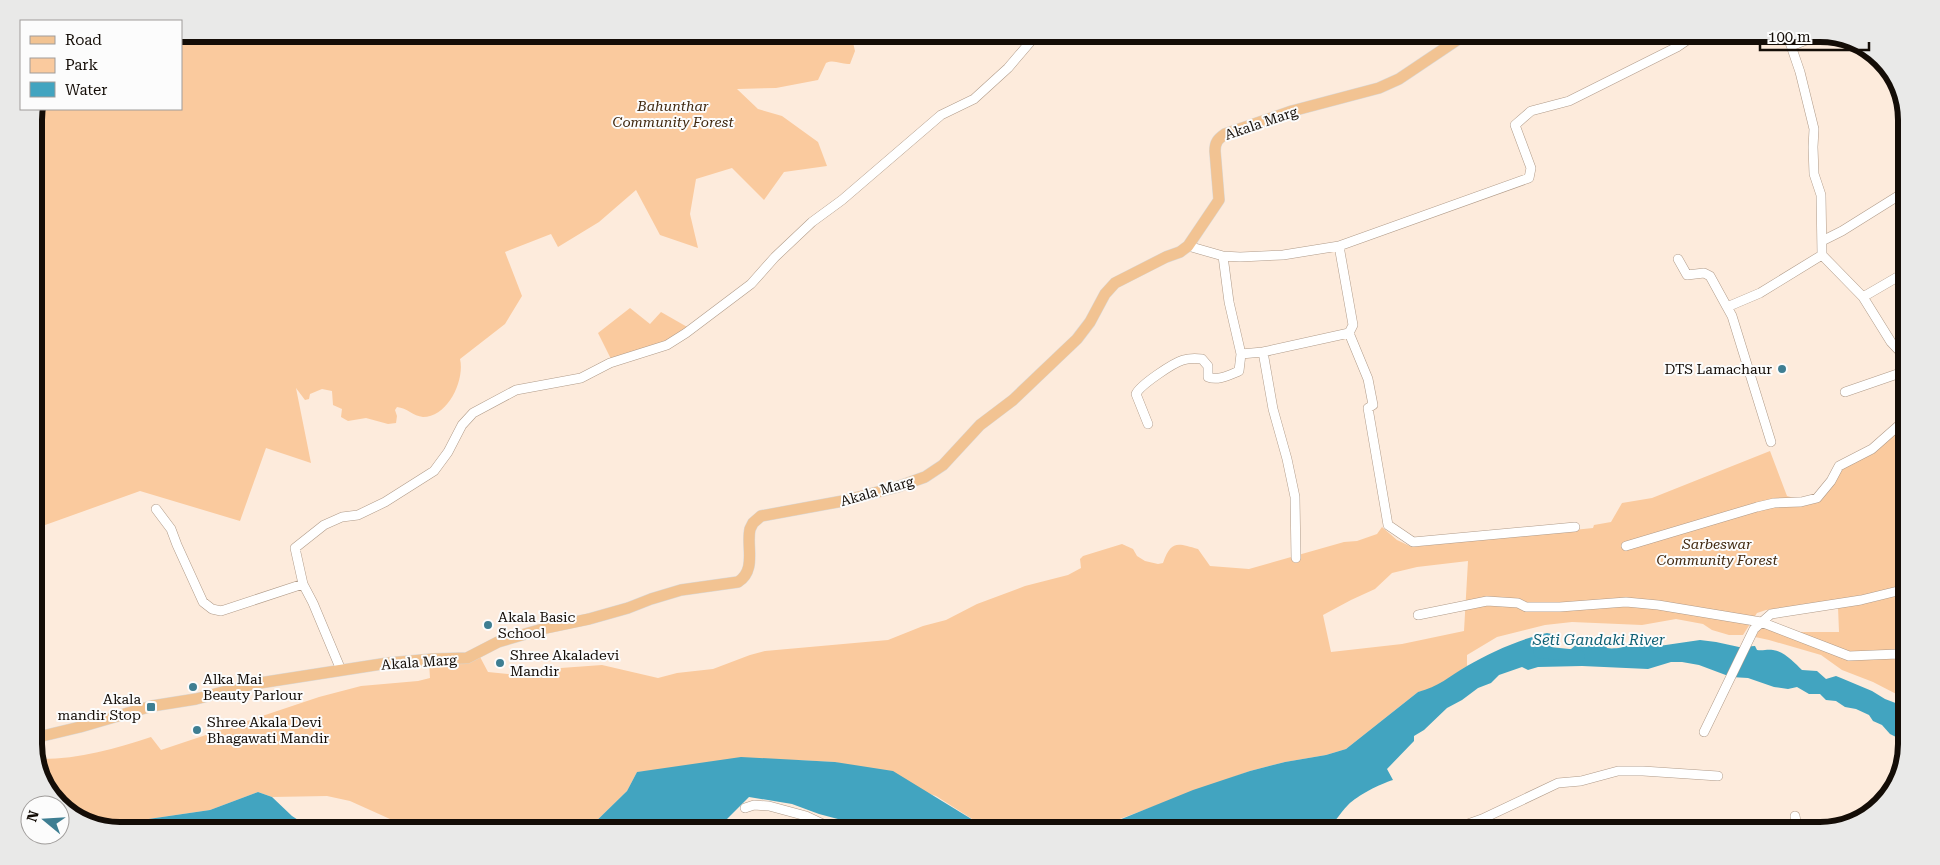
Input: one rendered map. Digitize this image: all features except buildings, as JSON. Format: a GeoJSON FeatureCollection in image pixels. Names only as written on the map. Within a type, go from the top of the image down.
{"type":"FeatureCollection","features":[{"type":"Feature","properties":{"kind":"main road","name":"Akala Marg"},"geometry":{"type":"LineString","coordinates":[[43,736],[152,706],[196,699],[252,684],[341,670],[433,659],[467,658],[498,642],[628,608],[681,590],[738,582],[743,579],[748,570],[750,562],[749,536],[753,523],[761,516],[843,501],[897,487],[933,473],[943,465],[980,425],[1013,400],[1077,339],[1090,322],[1105,294],[1115,283],[1166,257],[1180,252],[1188,246],[1219,200],[1215,144],[1219,138],[1225,134],[1292,111],[1379,88],[1399,79],[1451,42]]}},
{"type":"Feature","properties":{"kind":"street"},"geometry":{"type":"LineString","coordinates":[[341,670],[303,584],[294,548],[324,525],[342,517],[358,515],[386,502],[434,471],[440,465],[462,425],[473,413],[516,390],[581,378],[610,363],[667,346],[686,333],[751,284],[775,257],[812,222],[842,200],[941,115],[974,99],[1008,68],[1030,42]]}},
{"type":"Feature","properties":{"kind":"street"},"geometry":{"type":"LineString","coordinates":[[1188,246],[1223,256],[1283,255],[1339,246],[1529,178],[1531,168],[1515,125],[1531,111],[1569,101],[1684,42]]}},
{"type":"Feature","properties":{"kind":"street"},"geometry":{"type":"LineString","coordinates":[[1790,42],[1800,72],[1814,129],[1814,174],[1821,195],[1822,255],[1863,297],[1890,342],[1897,349]]}},
{"type":"Feature","properties":{"kind":"street"},"geometry":{"type":"LineString","coordinates":[[1791,46],[1801,42]]}},
{"type":"Feature","properties":{"kind":"street"},"geometry":{"type":"LineString","coordinates":[[1822,241],[1842,231],[1897,197]]}},
{"type":"Feature","properties":{"kind":"street"},"geometry":{"type":"LineString","coordinates":[[1339,246],[1353,325],[1349,334],[1368,379],[1373,405],[1368,408],[1388,525],[1413,542],[1575,527]]}},
{"type":"Feature","properties":{"kind":"street"},"geometry":{"type":"LineString","coordinates":[[1727,307],[1760,293],[1822,255]]}},
{"type":"Feature","properties":{"kind":"street"},"geometry":{"type":"LineString","coordinates":[[1148,424],[1136,394],[1144,385],[1174,364],[1193,358],[1202,359],[1208,366],[1208,377],[1214,379],[1239,371],[1242,354],[1229,302],[1223,256]]}},
{"type":"Feature","properties":{"kind":"street"},"geometry":{"type":"LineString","coordinates":[[1678,259],[1688,275],[1704,273],[1710,276],[1732,316],[1771,442]]}},
{"type":"Feature","properties":{"kind":"street"},"geometry":{"type":"LineString","coordinates":[[1863,297],[1897,277]]}},
{"type":"Feature","properties":{"kind":"street"},"geometry":{"type":"LineString","coordinates":[[1242,354],[1263,352],[1349,334]]}},
{"type":"Feature","properties":{"kind":"street"},"geometry":{"type":"LineString","coordinates":[[1263,352],[1273,409],[1295,497],[1296,558]]}},
{"type":"Feature","properties":{"kind":"street"},"geometry":{"type":"LineString","coordinates":[[1845,392],[1897,374]]}},
{"type":"Feature","properties":{"kind":"street"},"geometry":{"type":"LineString","coordinates":[[1626,546],[1757,507],[1774,503],[1801,502],[1817,498],[1831,481],[1839,466],[1872,449],[1897,427]]}},
{"type":"Feature","properties":{"kind":"street"},"geometry":{"type":"LineString","coordinates":[[156,509],[171,528],[203,602],[212,609],[221,611],[303,584]]}},
{"type":"Feature","properties":{"kind":"street"},"geometry":{"type":"LineString","coordinates":[[1704,732],[1754,629],[1771,614],[1861,600],[1898,591]]}},
{"type":"Feature","properties":{"kind":"street"},"geometry":{"type":"LineString","coordinates":[[1418,615],[1487,601],[1518,603],[1526,607],[1560,607],[1626,602],[1658,605],[1761,622],[1849,656],[1898,654]]}},
{"type":"Feature","properties":{"kind":"street"},"geometry":{"type":"LineString","coordinates":[[1474,822],[1558,783],[1581,781],[1618,772],[1643,771],[1718,776]]}},
{"type":"Feature","properties":{"kind":"street"},"geometry":{"type":"LineString","coordinates":[[745,808],[754,805],[769,806],[806,816],[819,822]]}},
{"type":"Feature","properties":{"kind":"street"},"geometry":{"type":"LineString","coordinates":[[1795,816],[1796,822]]}},
{"type":"Feature","properties":{"kind":"green space","name":"Bahunthar Community Forest"},"geometry":{"type":"Polygon","coordinates":[[[182,42],[853,42],[855,51],[850,64],[826,63],[818,80],[776,88],[737,89],[758,109],[782,116],[818,142],[827,166],[784,172],[764,200],[732,168],[696,179],[690,214],[698,248],[660,235],[636,190],[599,222],[558,247],[551,234],[505,252],[522,296],[505,324],[460,359],[461,368],[457,387],[453,396],[440,411],[423,417],[397,407],[395,410],[397,416],[396,423],[388,424],[366,418],[348,421],[341,417],[342,409],[333,405],[332,391],[322,389],[310,394],[309,399],[305,400],[296,388],[311,463],[266,448],[240,521],[140,491],[43,526],[44,110],[182,110],[182,42]]]}},
{"type":"Feature","properties":{"kind":"green space"},"geometry":{"type":"Polygon","coordinates":[[[630,308],[650,324],[661,312],[689,328],[654,347],[611,359],[598,333],[630,308]]]}},
{"type":"Feature","properties":{"kind":"green space","name":"Sarbeswar Community Forest"},"geometry":{"type":"Polygon","coordinates":[[[1897,428],[1898,588],[1808,605],[1766,610],[1757,613],[1743,635],[1729,635],[1712,630],[1703,624],[1676,619],[1642,625],[1572,622],[1545,625],[1497,637],[1467,655],[1467,666],[1433,689],[1418,692],[1346,749],[1250,771],[1111,822],[977,822],[936,796],[835,762],[797,760],[637,772],[627,791],[595,822],[397,822],[350,801],[327,796],[272,797],[258,792],[210,810],[120,822],[105,821],[91,817],[70,804],[70,795],[61,795],[53,784],[44,760],[95,753],[151,737],[161,750],[319,697],[361,686],[418,681],[430,678],[429,662],[479,655],[488,672],[508,674],[533,673],[547,669],[602,665],[658,678],[677,673],[713,669],[765,651],[888,640],[923,626],[946,620],[977,604],[1025,586],[1068,575],[1081,568],[1080,559],[1083,556],[1122,544],[1133,549],[1137,556],[1145,561],[1158,564],[1163,563],[1172,547],[1185,545],[1198,549],[1210,566],[1249,569],[1344,542],[1357,541],[1377,534],[1382,527],[1397,540],[1412,547],[1593,528],[1594,525],[1611,522],[1622,503],[1652,498],[1770,451],[1787,496],[1801,500],[1817,501],[1841,468],[1897,428]],[[1468,561],[1417,567],[1392,573],[1375,589],[1323,615],[1331,652],[1402,644],[1464,631],[1468,561]]]}},
{"type":"Feature","properties":{"kind":"green space"},"geometry":{"type":"Polygon","coordinates":[[[1898,595],[1898,655],[1844,653],[1796,632],[1839,632],[1838,607],[1877,601],[1898,595]]]}},
{"type":"Feature","properties":{"kind":"green space"},"geometry":{"type":"Polygon","coordinates":[[[1764,626],[1792,635],[1842,658],[1853,660],[1898,658],[1898,695],[1873,682],[1842,670],[1821,655],[1755,637],[1764,626]]]}},
{"type":"Feature","properties":{"kind":"water"},"geometry":{"type":"Polygon","coordinates":[[[1547,633],[1557,635],[1552,647],[1556,654],[1563,654],[1583,641],[1596,644],[1603,641],[1607,648],[1621,648],[1628,645],[1635,647],[1646,641],[1659,646],[1700,640],[1739,647],[1755,646],[1757,650],[1777,651],[1789,658],[1802,670],[1817,671],[1826,679],[1836,676],[1898,704],[1898,738],[1890,734],[1882,725],[1873,721],[1869,715],[1856,709],[1845,707],[1836,701],[1826,700],[1820,694],[1809,694],[1797,687],[1788,689],[1774,687],[1748,678],[1731,677],[1699,665],[1671,662],[1648,669],[1582,666],[1538,667],[1528,670],[1522,667],[1499,675],[1491,683],[1478,688],[1447,708],[1424,730],[1414,736],[1414,741],[1387,769],[1393,780],[1357,797],[1333,822],[1114,822],[1193,790],[1250,771],[1346,749],[1418,692],[1438,684],[1496,651],[1547,633]]]}},
{"type":"Feature","properties":{"kind":"water"},"geometry":{"type":"Polygon","coordinates":[[[741,757],[835,762],[893,771],[976,822],[849,822],[792,804],[749,797],[724,822],[595,822],[627,791],[637,772],[741,757]]]}},
{"type":"Feature","properties":{"kind":"water"},"geometry":{"type":"Polygon","coordinates":[[[258,792],[272,797],[301,822],[128,822],[210,810],[258,792]]]}},
{"type":"Feature","properties":{"kind":"waterway","name":"Seti Gandaki River"},"geometry":{"type":"LineString","coordinates":[[1539,652],[1579,656]]}},
{"type":"Feature","properties":{"kind":"place","name":"DTS Lamachaur"},"geometry":{"type":"Point","coordinates":[1782,369]}},
{"type":"Feature","properties":{"kind":"place","name":"Akala Basic School"},"geometry":{"type":"Point","coordinates":[488,625]}},
{"type":"Feature","properties":{"kind":"place","name":"Shree Akaladevi Mandir"},"geometry":{"type":"Point","coordinates":[500,663]}},
{"type":"Feature","properties":{"kind":"place","name":"Alka Mai Beauty Parlour"},"geometry":{"type":"Point","coordinates":[193,687]}},
{"type":"Feature","properties":{"kind":"place","name":"Akala mandir Stop"},"geometry":{"type":"Point","coordinates":[151,707]}},
{"type":"Feature","properties":{"kind":"place","name":"Shree Akala Devi Bhagawati Mandir"},"geometry":{"type":"Point","coordinates":[197,730]}}]}
